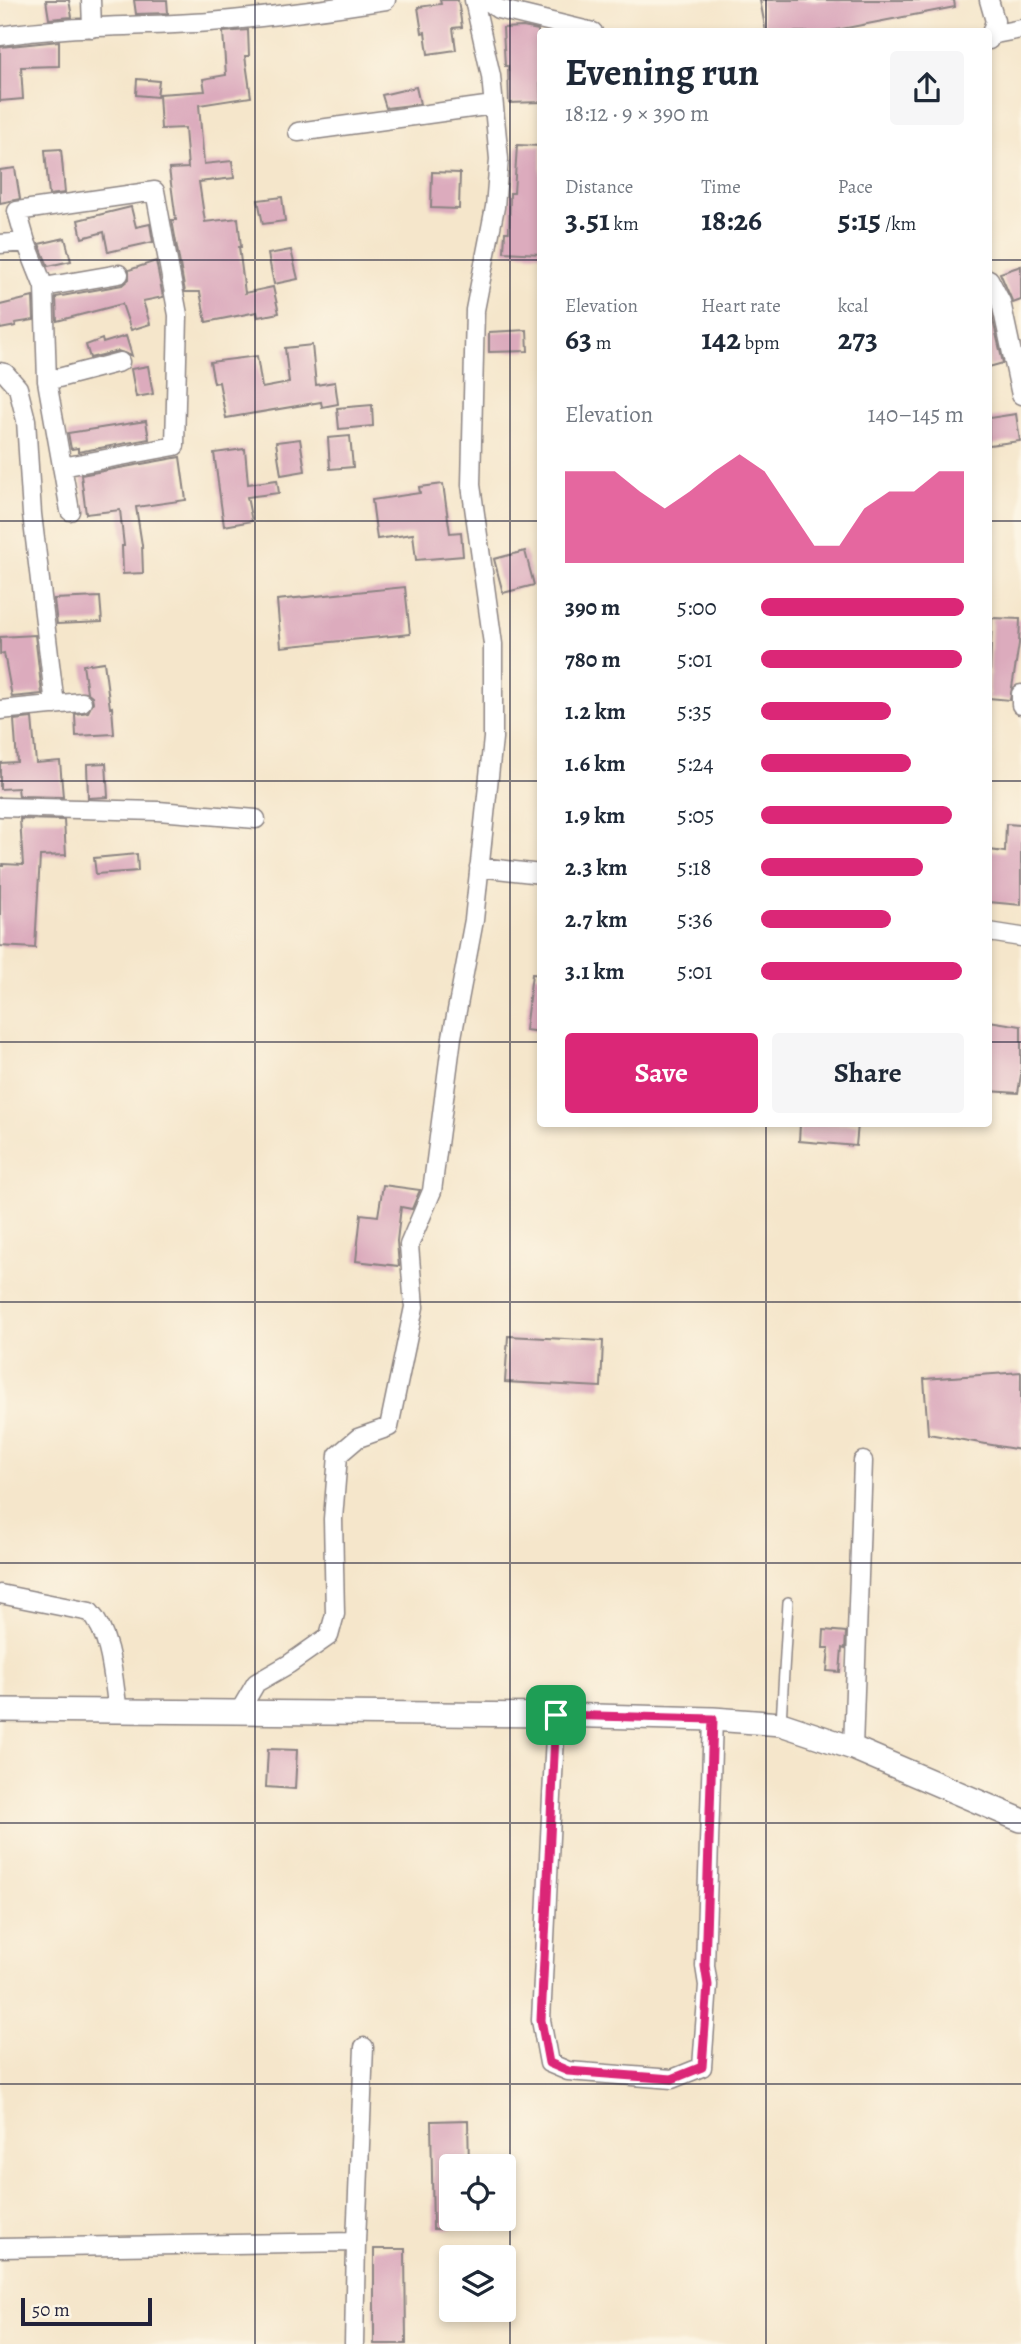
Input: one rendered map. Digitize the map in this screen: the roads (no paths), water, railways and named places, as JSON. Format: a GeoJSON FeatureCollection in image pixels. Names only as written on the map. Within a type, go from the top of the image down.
{"type":"FeatureCollection","features":[{"type":"Feature","properties":{"kind":"street"},"geometry":{"type":"LineString","coordinates":[[91,0],[92,28]]}},
{"type":"Feature","properties":{"kind":"street"},"geometry":{"type":"LineString","coordinates":[[0,36],[33,31],[210,22],[386,0]]}},
{"type":"Feature","properties":{"kind":"street"},"geometry":{"type":"LineString","coordinates":[[239,1712],[256,1683],[329,1636],[335,1614],[333,1519],[338,1455],[358,1438],[389,1427],[414,1307],[409,1244],[432,1191],[453,1037],[474,920],[493,738],[493,645],[471,485],[475,310],[495,207],[499,159],[491,76],[474,0]]}},
{"type":"Feature","properties":{"kind":"street"},"geometry":{"type":"LineString","coordinates":[[486,0],[498,9],[570,28]]}},
{"type":"Feature","properties":{"kind":"street"},"geometry":{"type":"LineString","coordinates":[[989,0],[995,21],[992,31]]}},
{"type":"Feature","properties":{"kind":"street"},"geometry":{"type":"LineString","coordinates":[[992,37],[1021,29]]}},
{"type":"Feature","properties":{"kind":"street"},"geometry":{"type":"LineString","coordinates":[[298,132],[494,105]]}},
{"type":"Feature","properties":{"kind":"street"},"geometry":{"type":"LineString","coordinates":[[62,467],[175,446],[178,315],[155,191],[17,211],[44,287],[47,381],[62,467],[70,511]]}},
{"type":"Feature","properties":{"kind":"street"},"geometry":{"type":"LineString","coordinates":[[0,244],[26,242]]}},
{"type":"Feature","properties":{"kind":"street"},"geometry":{"type":"LineString","coordinates":[[44,287],[119,274]]}},
{"type":"Feature","properties":{"kind":"street"},"geometry":{"type":"LineString","coordinates":[[992,284],[1002,302],[1021,392]]}},
{"type":"Feature","properties":{"kind":"street"},"geometry":{"type":"LineString","coordinates":[[47,381],[120,362]]}},
{"type":"Feature","properties":{"kind":"street"},"geometry":{"type":"LineString","coordinates":[[0,372],[5,373],[18,388],[26,419],[32,514],[55,705]]}},
{"type":"Feature","properties":{"kind":"street"},"geometry":{"type":"LineString","coordinates":[[1021,694],[1021,705]]}},
{"type":"Feature","properties":{"kind":"street"},"geometry":{"type":"LineString","coordinates":[[0,710],[82,702]]}},
{"type":"Feature","properties":{"kind":"street"},"geometry":{"type":"LineString","coordinates":[[0,807],[158,811],[256,819]]}},
{"type":"Feature","properties":{"kind":"street"},"geometry":{"type":"LineString","coordinates":[[480,867],[537,874]]}},
{"type":"Feature","properties":{"kind":"street"},"geometry":{"type":"LineString","coordinates":[[992,932],[1021,937]]}},
{"type":"Feature","properties":{"kind":"street"},"geometry":{"type":"LineString","coordinates":[[853,1748],[863,1461]]}},
{"type":"Feature","properties":{"kind":"street"},"geometry":{"type":"LineString","coordinates":[[0,1594],[90,1612],[97,1619],[105,1643],[118,1711]]}},
{"type":"Feature","properties":{"kind":"street"},"geometry":{"type":"LineString","coordinates":[[0,1710],[556,1715],[713,1719],[780,1724],[853,1748],[1021,1820]]}},
{"type":"Feature","properties":{"kind":"street"},"geometry":{"type":"LineString","coordinates":[[556,1715],[541,2020],[549,2063],[568,2071],[672,2079],[702,2067],[708,1985],[705,1966],[713,1719]]}},
{"type":"Feature","properties":{"kind":"street"},"geometry":{"type":"LineString","coordinates":[[354,2344],[365,2047]]}},
{"type":"Feature","properties":{"kind":"street"},"geometry":{"type":"LineString","coordinates":[[0,2248],[356,2242]]}},
{"type":"Feature","properties":{"kind":"lane"},"geometry":{"type":"LineString","coordinates":[[780,1724],[788,1602]]}}]}
